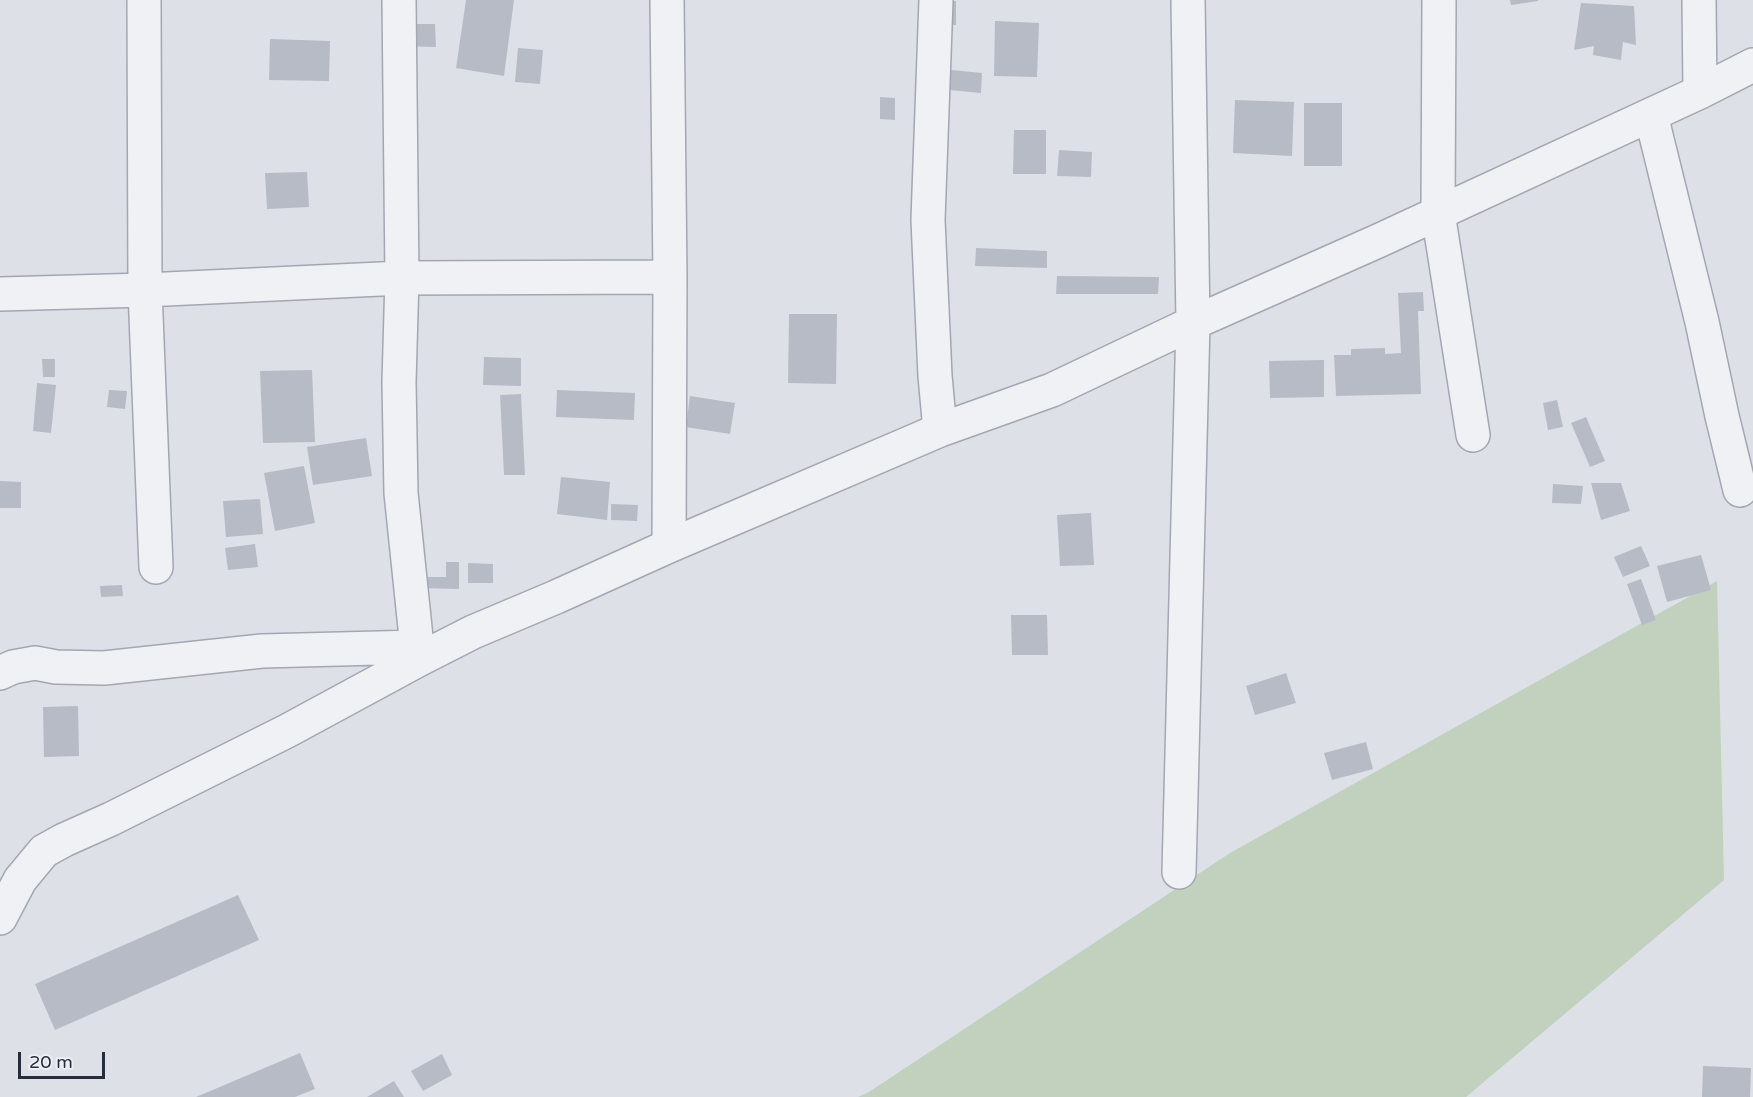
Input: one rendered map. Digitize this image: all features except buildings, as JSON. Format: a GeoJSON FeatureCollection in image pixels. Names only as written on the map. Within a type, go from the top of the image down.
{"type":"FeatureCollection","features":[{"type":"Feature","properties":{"kind":"street"},"geometry":{"type":"LineString","coordinates":[[144,0],[145,290],[156,567]]}},
{"type":"Feature","properties":{"kind":"street"},"geometry":{"type":"LineString","coordinates":[[399,0],[402,278],[399,382],[401,493],[418,653]]}},
{"type":"Feature","properties":{"kind":"street"},"geometry":{"type":"LineString","coordinates":[[667,0],[670,277],[669,546]]}},
{"type":"Feature","properties":{"kind":"street"},"geometry":{"type":"LineString","coordinates":[[936,0],[928,220],[935,376],[940,430]]}},
{"type":"Feature","properties":{"kind":"street"},"geometry":{"type":"LineString","coordinates":[[1179,872],[1193,323],[1188,0]]}},
{"type":"Feature","properties":{"kind":"street"},"geometry":{"type":"LineString","coordinates":[[1438,0],[1438,213],[1473,435]]}},
{"type":"Feature","properties":{"kind":"street"},"geometry":{"type":"LineString","coordinates":[[1699,0],[1700,92]]}},
{"type":"Feature","properties":{"kind":"street"},"geometry":{"type":"LineString","coordinates":[[0,918],[20,879],[44,851],[287,731],[418,653],[556,597],[940,430],[1052,390],[1193,323],[1651,115],[1753,65]]}},
{"type":"Feature","properties":{"kind":"street"},"geometry":{"type":"LineString","coordinates":[[1651,115],[1702,322],[1740,490]]}},
{"type":"Feature","properties":{"kind":"street"},"geometry":{"type":"LineString","coordinates":[[0,294],[402,278],[670,277]]}},
{"type":"Feature","properties":{"kind":"street"},"geometry":{"type":"LineString","coordinates":[[0,673],[13,667],[35,663],[56,667],[104,668],[262,651],[418,653]]}},
{"type":"Feature","properties":{"kind":"green space"},"geometry":{"type":"Polygon","coordinates":[[[1717,581],[1724,880],[1466,1097],[858,1097],[869,1092],[1230,853],[1717,581]]]}}]}
